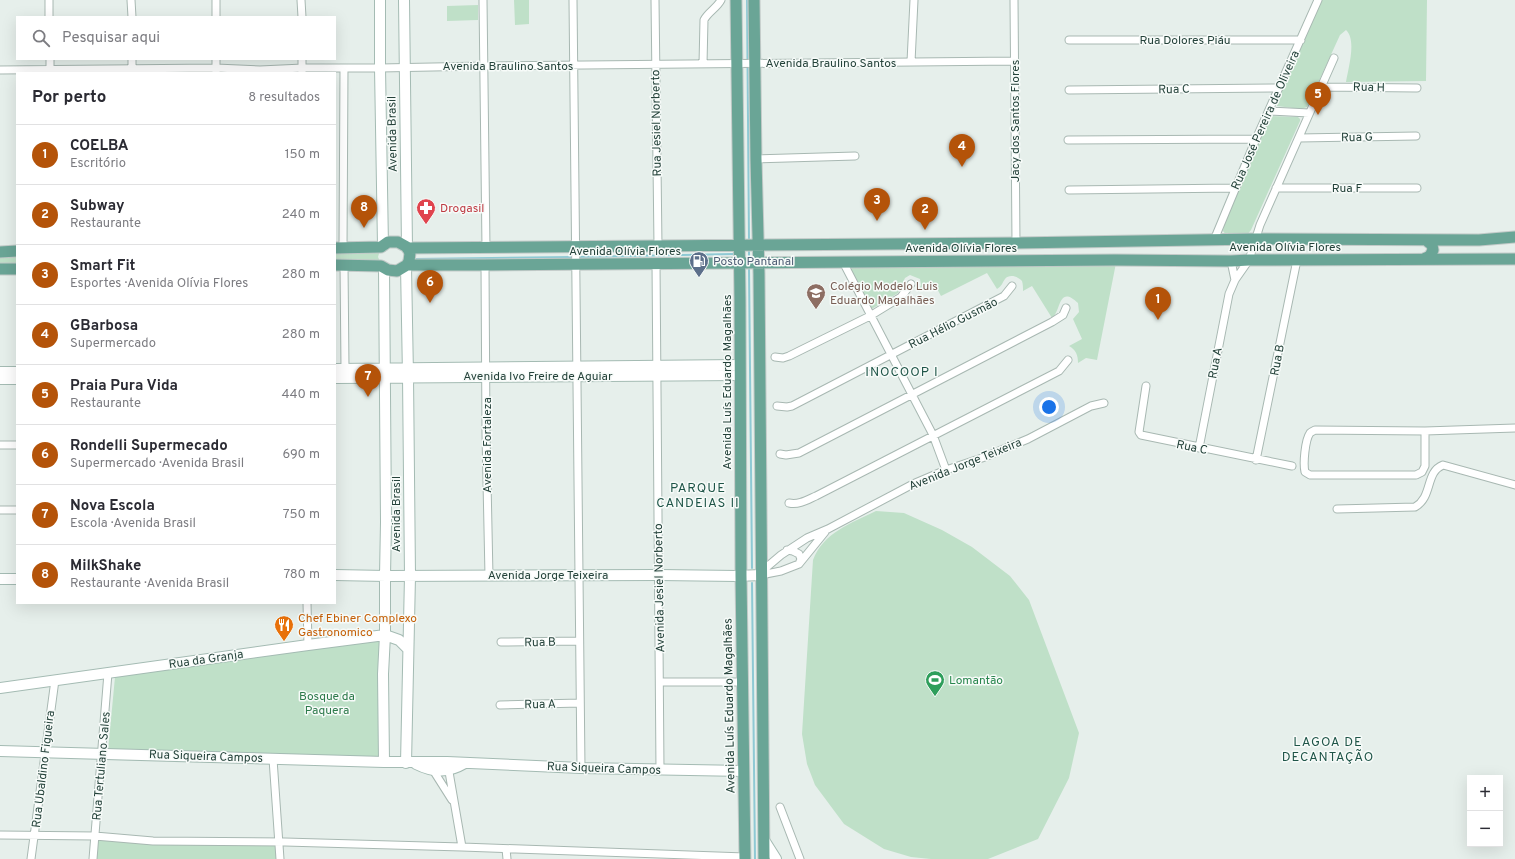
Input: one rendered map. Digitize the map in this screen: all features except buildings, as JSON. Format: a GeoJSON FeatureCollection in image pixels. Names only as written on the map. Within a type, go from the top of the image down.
{"type":"FeatureCollection","features":[{"type":"Feature","properties":{"kind":"main road","name":"Avenida Luís Eduardo Magalhães"},"geometry":{"type":"LineString","coordinates":[[736,0],[738,64],[740,576],[745,858]]}},
{"type":"Feature","properties":{"kind":"main road"},"geometry":{"type":"LineString","coordinates":[[754,0],[752,64],[758,245],[763,574],[764,859]]}},
{"type":"Feature","properties":{"kind":"main road","name":"Avenida Olívia Flores"},"geometry":{"type":"LineString","coordinates":[[339,248],[382,246],[388,242],[398,242],[407,247],[486,248],[1256,239],[1479,240],[1515,237]]}},
{"type":"Feature","properties":{"kind":"main road"},"geometry":{"type":"LineString","coordinates":[[1203,261],[1200,253],[1200,247],[1209,240]]}},
{"type":"Feature","properties":{"kind":"main road"},"geometry":{"type":"LineString","coordinates":[[1424,259],[1430,256],[1433,250],[1432,245],[1426,240]]}},
{"type":"Feature","properties":{"kind":"main road"},"geometry":{"type":"LineString","coordinates":[[872,243],[880,250],[880,254],[876,262]]}},
{"type":"Feature","properties":{"kind":"main road"},"geometry":{"type":"LineString","coordinates":[[895,261],[891,255],[891,251],[897,243]]}},
{"type":"Feature","properties":{"kind":"main road","name":"Avenida Brasil"},"geometry":{"type":"LineString","coordinates":[[382,246],[378,257],[382,267]]}},
{"type":"Feature","properties":{"kind":"main road","name":"Avenida Brasil"},"geometry":{"type":"LineString","coordinates":[[406,266],[409,261],[410,253],[407,247]]}},
{"type":"Feature","properties":{"kind":"main road"},"geometry":{"type":"LineString","coordinates":[[0,252],[16,251]]}},
{"type":"Feature","properties":{"kind":"main road","name":"Avenida Olívia Flores"},"geometry":{"type":"LineString","coordinates":[[340,265],[382,267],[388,270],[397,271],[406,266],[739,262],[1515,259]]}},
{"type":"Feature","properties":{"kind":"main road"},"geometry":{"type":"LineString","coordinates":[[0,269],[16,269]]}},
{"type":"Feature","properties":{"kind":"street"},"geometry":{"type":"LineString","coordinates":[[49,0],[49,16]]}},
{"type":"Feature","properties":{"kind":"street"},"geometry":{"type":"LineString","coordinates":[[131,0],[132,16]]}},
{"type":"Feature","properties":{"kind":"street"},"geometry":{"type":"LineString","coordinates":[[216,0],[216,16]]}},
{"type":"Feature","properties":{"kind":"street"},"geometry":{"type":"LineString","coordinates":[[301,0],[302,16]]}},
{"type":"Feature","properties":{"kind":"street","name":"Avenida Brasil"},"geometry":{"type":"LineString","coordinates":[[380,0],[382,246]]}},
{"type":"Feature","properties":{"kind":"street","name":"Avenida Brasil"},"geometry":{"type":"LineString","coordinates":[[404,0],[407,247]]}},
{"type":"Feature","properties":{"kind":"street"},"geometry":{"type":"LineString","coordinates":[[483,0],[485,66],[484,109],[486,248]]}},
{"type":"Feature","properties":{"kind":"street"},"geometry":{"type":"LineString","coordinates":[[573,0],[581,768]]}},
{"type":"Feature","properties":{"kind":"street","name":"Rua Jesiel Norberto"},"geometry":{"type":"LineString","coordinates":[[655,0],[658,246]]}},
{"type":"Feature","properties":{"kind":"street"},"geometry":{"type":"LineString","coordinates":[[703,64],[704,20],[721,0]]}},
{"type":"Feature","properties":{"kind":"street"},"geometry":{"type":"LineString","coordinates":[[911,62],[914,0]]}},
{"type":"Feature","properties":{"kind":"street","name":"Jacy dos Santos Flores"},"geometry":{"type":"LineString","coordinates":[[1014,0],[1016,243]]}},
{"type":"Feature","properties":{"kind":"street","name":"Rua José Pereira de Oliveira"},"geometry":{"type":"LineString","coordinates":[[1209,240],[1235,188],[1318,0]]}},
{"type":"Feature","properties":{"kind":"street","name":"Rua Dolores Piáu"},"geometry":{"type":"LineString","coordinates":[[1069,40],[1301,40]]}},
{"type":"Feature","properties":{"kind":"street","name":"Rua A"},"geometry":{"type":"LineString","coordinates":[[1199,448],[1229,294],[1235,280],[1249,260],[1260,225],[1334,58]]}},
{"type":"Feature","properties":{"kind":"street"},"geometry":{"type":"LineString","coordinates":[[50,60],[50,71]]}},
{"type":"Feature","properties":{"kind":"street"},"geometry":{"type":"LineString","coordinates":[[132,60],[132,71]]}},
{"type":"Feature","properties":{"kind":"street"},"geometry":{"type":"LineString","coordinates":[[216,60],[216,71]]}},
{"type":"Feature","properties":{"kind":"street","name":"Avenida Braulino Santos"},"geometry":{"type":"LineString","coordinates":[[0,70],[260,71],[405,67],[1015,61]]}},
{"type":"Feature","properties":{"kind":"street"},"geometry":{"type":"LineString","coordinates":[[339,248],[344,68]]}},
{"type":"Feature","properties":{"kind":"street","name":"Rua H"},"geometry":{"type":"LineString","coordinates":[[1320,87],[1417,88]]}},
{"type":"Feature","properties":{"kind":"street","name":"Rua C"},"geometry":{"type":"LineString","coordinates":[[1069,90],[1279,88]]}},
{"type":"Feature","properties":{"kind":"street"},"geometry":{"type":"LineString","coordinates":[[1268,111],[1309,113]]}},
{"type":"Feature","properties":{"kind":"street","name":"Rua G"},"geometry":{"type":"LineString","coordinates":[[1299,138],[1416,136]]}},
{"type":"Feature","properties":{"kind":"street"},"geometry":{"type":"LineString","coordinates":[[1068,140],[1256,139]]}},
{"type":"Feature","properties":{"kind":"street"},"geometry":{"type":"LineString","coordinates":[[756,159],[855,156]]}},
{"type":"Feature","properties":{"kind":"street"},"geometry":{"type":"LineString","coordinates":[[1069,190],[1235,188]]}},
{"type":"Feature","properties":{"kind":"street","name":"Rua F"},"geometry":{"type":"LineString","coordinates":[[1276,188],[1417,188]]}},
{"type":"Feature","properties":{"kind":"street","name":"Rua B"},"geometry":{"type":"LineString","coordinates":[[1256,460],[1297,260]]}},
{"type":"Feature","properties":{"kind":"street"},"geometry":{"type":"LineString","coordinates":[[1230,261],[1235,280]]}},
{"type":"Feature","properties":{"kind":"street"},"geometry":{"type":"LineString","coordinates":[[843,262],[933,435],[946,470]]}},
{"type":"Feature","properties":{"kind":"street","name":"Avenida Jesiel Norberto"},"geometry":{"type":"LineString","coordinates":[[656,263],[660,770]]}},
{"type":"Feature","properties":{"kind":"street"},"geometry":{"type":"LineString","coordinates":[[340,265],[340,369]]}},
{"type":"Feature","properties":{"kind":"street","name":"Avenida Fortaleza"},"geometry":{"type":"LineString","coordinates":[[485,265],[489,576]]}},
{"type":"Feature","properties":{"kind":"street","name":"Avenida Brasil"},"geometry":{"type":"LineString","coordinates":[[406,266],[410,576],[408,649],[409,763]]}},
{"type":"Feature","properties":{"kind":"street","name":"Avenida Brasil"},"geometry":{"type":"LineString","coordinates":[[382,267],[386,522],[384,576],[385,636],[383,674],[384,762]]}},
{"type":"Feature","properties":{"kind":"street"},"geometry":{"type":"LineString","coordinates":[[775,357],[783,358],[789,356],[870,316],[901,297],[911,284]]}},
{"type":"Feature","properties":{"kind":"street","name":"Rua Hélio Gusmão"},"geometry":{"type":"LineString","coordinates":[[777,406],[792,406],[1004,296],[1012,286]]}},
{"type":"Feature","properties":{"kind":"street"},"geometry":{"type":"LineString","coordinates":[[780,454],[793,455],[799,453],[1059,319],[1063,315],[1066,308]]}},
{"type":"Feature","properties":{"kind":"street"},"geometry":{"type":"LineString","coordinates":[[789,503],[794,504],[816,496],[1059,371],[1068,360]]}},
{"type":"Feature","properties":{"kind":"street","name":"Avenida Ivo Freire de Aguiar"},"geometry":{"type":"LineString","coordinates":[[340,369],[384,373],[740,370]]}},
{"type":"Feature","properties":{"kind":"street"},"geometry":{"type":"LineString","coordinates":[[0,372],[16,372]]}},
{"type":"Feature","properties":{"kind":"street","name":"Avenida Ivo Freire de Aguiar"},"geometry":{"type":"LineString","coordinates":[[336,378],[384,373]]}},
{"type":"Feature","properties":{"kind":"street"},"geometry":{"type":"LineString","coordinates":[[0,379],[16,379]]}},
{"type":"Feature","properties":{"kind":"street","name":"Rua C"},"geometry":{"type":"LineString","coordinates":[[1146,386],[1139,432],[1141,435],[1256,460],[1292,466]]}},
{"type":"Feature","properties":{"kind":"street","name":"Avenida Jorge Teixeira"},"geometry":{"type":"LineString","coordinates":[[763,574],[768,566],[787,550],[807,538],[828,529],[913,484],[1028,439],[1091,406],[1104,403]]}},
{"type":"Feature","properties":{"kind":"street"},"geometry":{"type":"LineString","coordinates":[[1425,431],[1425,466],[1422,472],[1416,475],[1310,475],[1305,472],[1303,466],[1310,432],[1315,430],[1425,431],[1515,428]]}},
{"type":"Feature","properties":{"kind":"street"},"geometry":{"type":"LineString","coordinates":[[0,445],[16,445]]}},
{"type":"Feature","properties":{"kind":"street"},"geometry":{"type":"LineString","coordinates":[[1337,509],[1415,507],[1421,504],[1425,498],[1433,473],[1437,468],[1443,465],[1515,485]]}},
{"type":"Feature","properties":{"kind":"street"},"geometry":{"type":"LineString","coordinates":[[0,510],[16,510]]}},
{"type":"Feature","properties":{"kind":"street","name":"Avenida Jorge Teixeira"},"geometry":{"type":"LineString","coordinates":[[336,575],[740,576],[763,574],[780,571],[799,564],[828,529]]}},
{"type":"Feature","properties":{"kind":"street"},"geometry":{"type":"LineString","coordinates":[[787,550],[799,554],[801,559],[799,564]]}},
{"type":"Feature","properties":{"kind":"street"},"geometry":{"type":"LineString","coordinates":[[0,579],[16,579]]}},
{"type":"Feature","properties":{"kind":"street"},"geometry":{"type":"LineString","coordinates":[[306,604],[308,645]]}},
{"type":"Feature","properties":{"kind":"street","name":"Rua da Granja"},"geometry":{"type":"LineString","coordinates":[[0,688],[308,645],[385,636],[400,640],[408,649]]}},
{"type":"Feature","properties":{"kind":"street","name":"Rua B"},"geometry":{"type":"LineString","coordinates":[[501,642],[579,641]]}},
{"type":"Feature","properties":{"kind":"street","name":"Rua Tertuliano Sales"},"geometry":{"type":"LineString","coordinates":[[93,859],[108,674]]}},
{"type":"Feature","properties":{"kind":"street","name":"Rua Ubaldino Figueira"},"geometry":{"type":"LineString","coordinates":[[31,859],[55,680]]}},
{"type":"Feature","properties":{"kind":"street"},"geometry":{"type":"LineString","coordinates":[[660,682],[742,682]]}},
{"type":"Feature","properties":{"kind":"street","name":"Rua A"},"geometry":{"type":"LineString","coordinates":[[500,704],[580,703]]}},
{"type":"Feature","properties":{"kind":"street","name":"Rua Siqueira Campos"},"geometry":{"type":"LineString","coordinates":[[0,751],[46,751],[409,763],[434,766],[441,771],[448,766],[465,763],[581,768],[744,771]]}},
{"type":"Feature","properties":{"kind":"street"},"geometry":{"type":"LineString","coordinates":[[273,759],[280,859]]}},
{"type":"Feature","properties":{"kind":"street"},"geometry":{"type":"LineString","coordinates":[[434,766],[454,803]]}},
{"type":"Feature","properties":{"kind":"street"},"geometry":{"type":"LineString","coordinates":[[448,766],[462,847]]}},
{"type":"Feature","properties":{"kind":"street"},"geometry":{"type":"LineString","coordinates":[[780,807],[800,859]]}},
{"type":"Feature","properties":{"kind":"street"},"geometry":{"type":"LineString","coordinates":[[0,834],[95,836],[153,841],[279,842],[462,847],[585,855],[745,858]]}},
{"type":"Feature","properties":{"kind":"street"},"geometry":{"type":"LineString","coordinates":[[764,840],[776,859]]}},
{"type":"Feature","properties":{"kind":"street"},"geometry":{"type":"LineString","coordinates":[[506,849],[507,859]]}},
{"type":"Feature","properties":{"kind":"green space"},"geometry":{"type":"Polygon","coordinates":[[[514,0],[529,0],[529,24],[515,25],[514,0]]]}},
{"type":"Feature","properties":{"kind":"green space"},"geometry":{"type":"Polygon","coordinates":[[[1322,0],[1427,0],[1426,81],[1346,82],[1350,62],[1351,41],[1346,30],[1340,35],[1307,107],[1301,109],[1277,106],[1277,101],[1322,0]]]}},
{"type":"Feature","properties":{"kind":"green space"},"geometry":{"type":"Polygon","coordinates":[[[478,5],[478,20],[447,21],[447,6],[478,5]]]}},
{"type":"Feature","properties":{"kind":"green space"},"geometry":{"type":"Polygon","coordinates":[[[1269,116],[1298,117],[1300,121],[1251,230],[1246,236],[1227,236],[1223,231],[1224,224],[1269,116]]]}},
{"type":"Feature","properties":{"kind":"green space"},"geometry":{"type":"Polygon","coordinates":[[[381,247],[378,257],[382,266],[336,267],[336,248],[381,247]]]}},
{"type":"Feature","properties":{"kind":"green space"},"geometry":{"type":"Polygon","coordinates":[[[16,251],[16,268],[0,268],[0,252],[16,251]]]}},
{"type":"Feature","properties":{"kind":"green space"},"geometry":{"type":"Polygon","coordinates":[[[1116,263],[1097,360],[1086,358],[1078,363],[1076,353],[1069,346],[1082,339],[1073,319],[1079,312],[1078,303],[1072,298],[1067,296],[1063,298],[1052,318],[1032,286],[1023,291],[1022,281],[1016,277],[1007,277],[997,289],[987,273],[941,296],[934,283],[918,292],[921,285],[920,279],[910,275],[905,278],[898,293],[870,310],[849,265],[1116,263]]]}},
{"type":"Feature","properties":{"kind":"green space","name":"Lomantão"},"geometry":{"type":"Polygon","coordinates":[[[876,511],[904,513],[942,530],[972,547],[1010,576],[1029,600],[1079,733],[1069,778],[1038,839],[988,859],[931,859],[911,857],[884,849],[844,824],[815,785],[807,764],[802,734],[813,560],[824,543],[831,536],[848,525],[876,511]]]}},
{"type":"Feature","properties":{"kind":"green space","name":"Bosque da Paquera"},"geometry":{"type":"Polygon","coordinates":[[[381,640],[384,759],[108,751],[115,677],[381,640]]]}},
{"type":"Feature","properties":{"kind":"green space"},"geometry":{"type":"Polygon","coordinates":[[[95,836],[280,841],[281,859],[94,859],[95,836]]]}},
{"type":"Feature","properties":{"kind":"waterway"},"geometry":{"type":"LineString","coordinates":[[747,0],[749,240]]}},
{"type":"Feature","properties":{"kind":"waterway"},"geometry":{"type":"LineString","coordinates":[[749,250],[749,258]]}},
{"type":"Feature","properties":{"kind":"waterway"},"geometry":{"type":"LineString","coordinates":[[578,257],[734,254]]}},
{"type":"Feature","properties":{"kind":"waterway"},"geometry":{"type":"LineString","coordinates":[[415,259],[574,257]]}},
{"type":"Feature","properties":{"kind":"waterway"},"geometry":{"type":"LineString","coordinates":[[749,268],[752,568]]}},
{"type":"Feature","properties":{"kind":"waterway"},"geometry":{"type":"LineString","coordinates":[[752,583],[755,859]]}},
{"type":"Feature","properties":{"kind":"place","name":"Praia Pura Vida"},"geometry":{"type":"Point","coordinates":[1318,115]}},
{"type":"Feature","properties":{"kind":"place","name":"GBarbosa"},"geometry":{"type":"Point","coordinates":[962,167]}},
{"type":"Feature","properties":{"kind":"place","name":"Smart Fit"},"geometry":{"type":"Point","coordinates":[877,221]}},
{"type":"Feature","properties":{"kind":"place","name":"Drogasil"},"geometry":{"type":"Point","coordinates":[426,225]}},
{"type":"Feature","properties":{"kind":"place","name":"MilkShake"},"geometry":{"type":"Point","coordinates":[364,228]}},
{"type":"Feature","properties":{"kind":"place","name":"Subway"},"geometry":{"type":"Point","coordinates":[925,230]}},
{"type":"Feature","properties":{"kind":"place","name":"Posto Pantanal"},"geometry":{"type":"Point","coordinates":[699,278]}},
{"type":"Feature","properties":{"kind":"place","name":"Rondelli Supermecado"},"geometry":{"type":"Point","coordinates":[430,303]}},
{"type":"Feature","properties":{"kind":"place","name":"Colégio Modelo Luis Eduardo Magalhães"},"geometry":{"type":"Point","coordinates":[816,310]}},
{"type":"Feature","properties":{"kind":"place","name":"COELBA"},"geometry":{"type":"Point","coordinates":[1158,320]}},
{"type":"Feature","properties":{"kind":"place","name":"Nova Escola"},"geometry":{"type":"Point","coordinates":[368,397]}},
{"type":"Feature","properties":{"kind":"place","name":"Chef Ebiner Complexo Gastronomico"},"geometry":{"type":"Point","coordinates":[284,642]}},
{"type":"Feature","properties":{"kind":"place","name":"Lomantão"},"geometry":{"type":"Point","coordinates":[935,697]}},
{"type":"Feature","properties":{"kind":"district","name":"INOCOOP I"},"geometry":{"type":"Point","coordinates":[902,371]}},
{"type":"Feature","properties":{"kind":"district","name":"PARQUE CANDEIAS II"},"geometry":{"type":"Point","coordinates":[698,494]}},
{"type":"Feature","properties":{"kind":"district","name":"LAGOA DE DECANTAÇÃO"},"geometry":{"type":"Point","coordinates":[1328,748]}}]}
